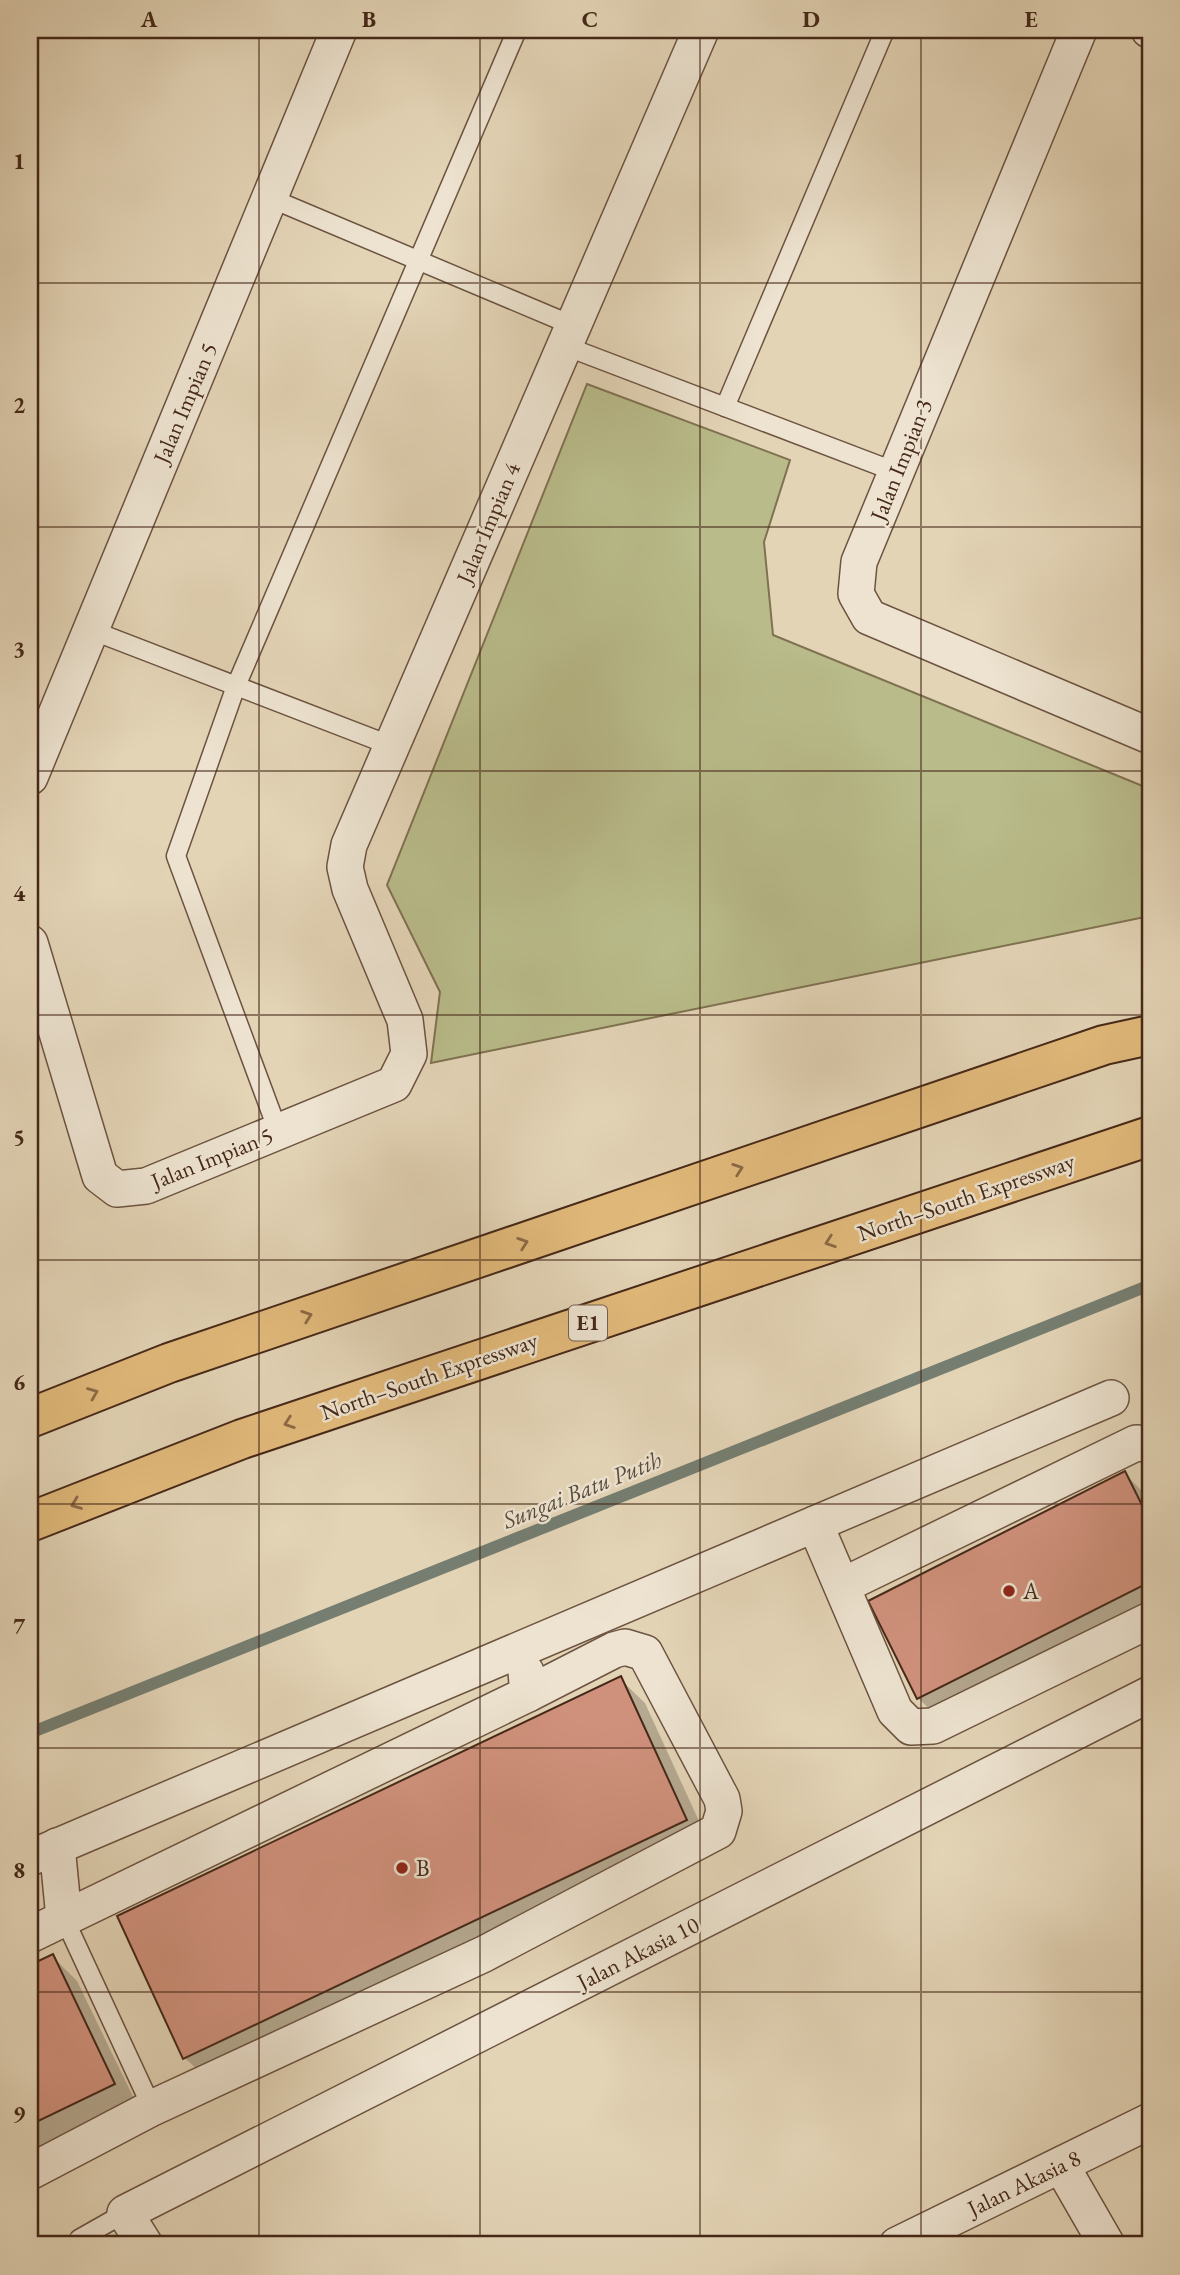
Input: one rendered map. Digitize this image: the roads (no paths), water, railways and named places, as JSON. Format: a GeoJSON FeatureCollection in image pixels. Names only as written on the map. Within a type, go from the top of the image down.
{"type":"FeatureCollection","features":[{"type":"Feature","properties":{"kind":"highway"},"geometry":{"type":"LineString","coordinates":[[30,1418],[169,1363],[1091,1050],[1150,1035]]}},
{"type":"Feature","properties":{"kind":"highway","name":"North–South Expressway"},"geometry":{"type":"LineString","coordinates":[[30,1522],[242,1439],[1150,1136]]}},
{"type":"Feature","properties":{"kind":"street","name":"Jalan Impian 5"},"geometry":{"type":"LineString","coordinates":[[30,777],[340,30]]}},
{"type":"Feature","properties":{"kind":"street","name":"Jalan Impian 4"},"geometry":{"type":"LineString","coordinates":[[394,1084],[409,1054],[405,1020],[350,888],[345,867],[349,845],[701,30]]}},
{"type":"Feature","properties":{"kind":"street","name":"Jalan Impian 3"},"geometry":{"type":"LineString","coordinates":[[1079,30],[859,562],[856,594],[869,617],[1148,728]]}},
{"type":"Feature","properties":{"kind":"street","name":"Jalan Impian 5"},"geometry":{"type":"LineString","coordinates":[[30,943],[100,1176],[117,1189],[146,1186],[394,1084]]}},
{"type":"Feature","properties":{"kind":"street"},"geometry":{"type":"LineString","coordinates":[[64,1919],[43,1852],[1111,1398]]}},
{"type":"Feature","properties":{"kind":"street"},"geometry":{"type":"LineString","coordinates":[[842,1586],[1136,1443],[1150,1444]]}},
{"type":"Feature","properties":{"kind":"street"},"geometry":{"type":"LineString","coordinates":[[815,1524],[895,1711],[911,1727],[922,1729],[1150,1620]]}},
{"type":"Feature","properties":{"kind":"street"},"geometry":{"type":"LineString","coordinates":[[30,1935],[625,1647],[645,1653],[722,1800],[724,1811],[718,1831],[484,1954],[152,2108],[30,2172]]}},
{"type":"Feature","properties":{"kind":"street"},"geometry":{"type":"LineString","coordinates":[[524,1648],[528,1694]]}},
{"type":"Feature","properties":{"kind":"street","name":"Jalan Akasia 10"},"geometry":{"type":"LineString","coordinates":[[125,2213],[1150,1694]]}},
{"type":"Feature","properties":{"kind":"street","name":"Jalan Akasia 8"},"geometry":{"type":"LineString","coordinates":[[897,2245],[1150,2121]]}},
{"type":"Feature","properties":{"kind":"street"},"geometry":{"type":"LineString","coordinates":[[1061,2165],[1107,2245]]}},
{"type":"Feature","properties":{"kind":"street"},"geometry":{"type":"LineString","coordinates":[[125,2213],[145,2245]]}},
{"type":"Feature","properties":{"kind":"lane"},"geometry":{"type":"LineString","coordinates":[[278,1131],[176,856],[236,686],[517,30]]}},
{"type":"Feature","properties":{"kind":"lane"},"geometry":{"type":"LineString","coordinates":[[725,407],[885,30]]}},
{"type":"Feature","properties":{"kind":"lane"},"geometry":{"type":"LineString","coordinates":[[270,198],[419,261],[569,336],[725,407],[896,472]]}},
{"type":"Feature","properties":{"kind":"lane"},"geometry":{"type":"LineString","coordinates":[[90,630],[392,746]]}},
{"type":"Feature","properties":{"kind":"lane"},"geometry":{"type":"LineString","coordinates":[[64,1919],[152,2108]]}},
{"type":"Feature","properties":{"kind":"lane"},"geometry":{"type":"LineString","coordinates":[[79,2239],[125,2213]]}},
{"type":"Feature","properties":{"kind":"waterway","name":"Sungai Batu Putih"},"geometry":{"type":"LineString","coordinates":[[30,1733],[1150,1285]]}},
{"type":"Feature","properties":{"kind":"place","name":"A"},"geometry":{"type":"Point","coordinates":[1009,1591]}},
{"type":"Feature","properties":{"kind":"place","name":"B"},"geometry":{"type":"Point","coordinates":[402,1868]}}]}
